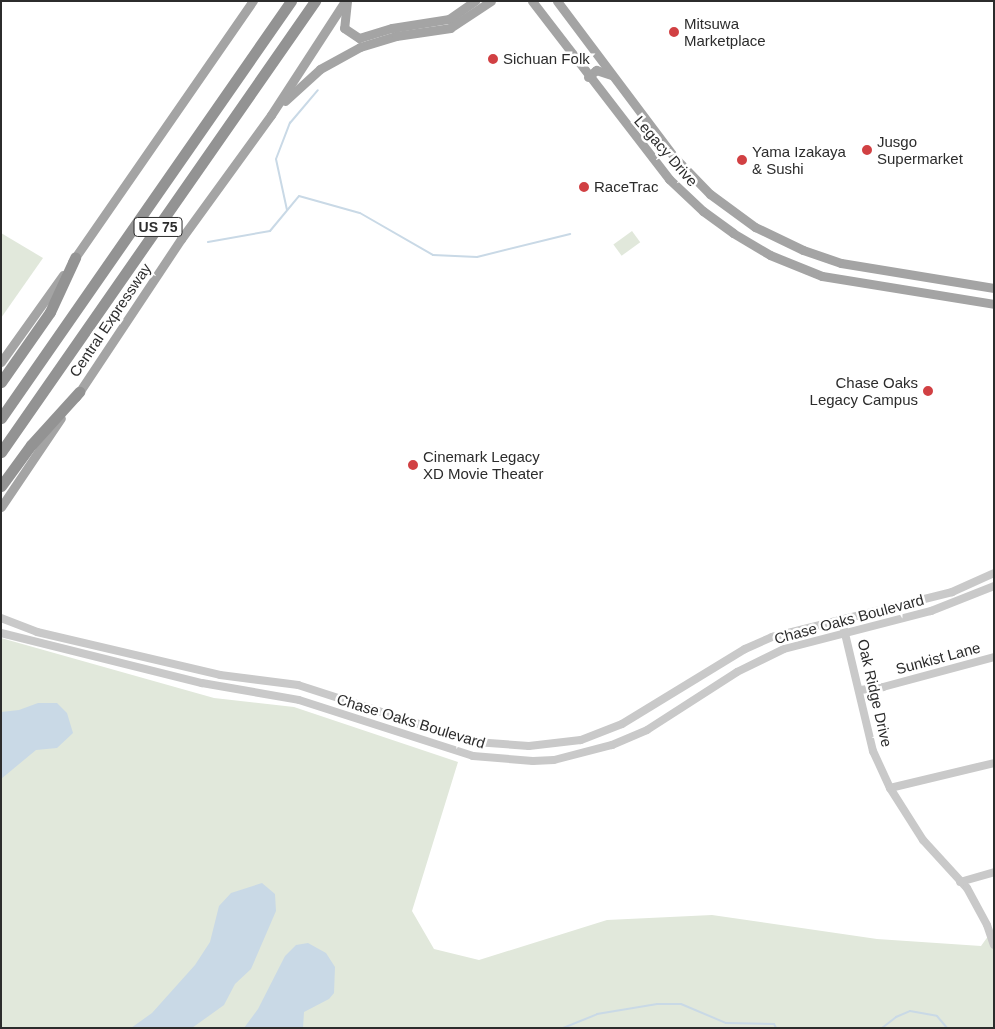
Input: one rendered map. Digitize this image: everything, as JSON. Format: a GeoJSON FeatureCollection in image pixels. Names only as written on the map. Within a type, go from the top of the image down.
{"type":"FeatureCollection","features":[{"type":"Feature","properties":{"kind":"highway","name":"US 75"},"geometry":{"type":"LineString","coordinates":[[1,418],[291,1]]}},
{"type":"Feature","properties":{"kind":"highway","name":"Central Expressway"},"geometry":{"type":"LineString","coordinates":[[1,452],[315,1]]}},
{"type":"Feature","properties":{"kind":"highway"},"geometry":{"type":"LineString","coordinates":[[1,382],[50,312],[75,258]]}},
{"type":"Feature","properties":{"kind":"highway"},"geometry":{"type":"LineString","coordinates":[[1,486],[31,446],[79,392]]}},
{"type":"Feature","properties":{"kind":"main road"},"geometry":{"type":"LineString","coordinates":[[215,55],[246,1]]}},
{"type":"Feature","properties":{"kind":"main road"},"geometry":{"type":"LineString","coordinates":[[1,362],[253,1]]}},
{"type":"Feature","properties":{"kind":"main road"},"geometry":{"type":"LineString","coordinates":[[346,1],[344,28],[359,38],[392,28],[449,19],[475,1]]}},
{"type":"Feature","properties":{"kind":"main road","name":"Central Expressway"},"geometry":{"type":"LineString","coordinates":[[1,506],[180,239],[270,115],[346,1]]}},
{"type":"Feature","properties":{"kind":"main road"},"geometry":{"type":"LineString","coordinates":[[270,115],[320,69],[347,54],[396,36],[450,28],[464,21],[490,1]]}},
{"type":"Feature","properties":{"kind":"main road","name":"Legacy Drive"},"geometry":{"type":"LineString","coordinates":[[532,1],[588,77],[669,179],[703,211],[733,233],[770,255],[822,276],[947,298],[994,304]]}},
{"type":"Feature","properties":{"kind":"main road","name":"Legacy Drive"},"geometry":{"type":"LineString","coordinates":[[557,1],[684,168],[710,194],[755,226],[828,259],[994,288]]}},
{"type":"Feature","properties":{"kind":"main road"},"geometry":{"type":"LineString","coordinates":[[588,77],[596,70],[612,75]]}},
{"type":"Feature","properties":{"kind":"main road"},"geometry":{"type":"LineString","coordinates":[[669,179],[684,168]]}},
{"type":"Feature","properties":{"kind":"main road"},"geometry":{"type":"LineString","coordinates":[[822,276],[828,259]]}},
{"type":"Feature","properties":{"kind":"main road"},"geometry":{"type":"LineString","coordinates":[[947,298],[948,281]]}},
{"type":"Feature","properties":{"kind":"street","name":"Chase Oaks Boulevard"},"geometry":{"type":"LineString","coordinates":[[1,618],[15,625],[220,675],[298,685],[475,742],[512,747],[568,742],[622,724],[745,649],[772,637],[952,592],[994,574]]}},
{"type":"Feature","properties":{"kind":"street","name":"Chase Oaks Boulevard"},"geometry":{"type":"LineString","coordinates":[[1,633],[68,651],[218,686],[299,700],[465,754],[511,761],[569,756],[612,746],[648,730],[764,657],[931,611],[994,586]]}},
{"type":"Feature","properties":{"kind":"street","name":"Oak Ridge Drive"},"geometry":{"type":"LineString","coordinates":[[842,621],[847,634],[873,751],[890,788],[923,840],[960,882],[981,913],[994,945]]}},
{"type":"Feature","properties":{"kind":"street"},"geometry":{"type":"LineString","coordinates":[[68,651],[72,638]]}},
{"type":"Feature","properties":{"kind":"street","name":"Sunkist Lane"},"geometry":{"type":"LineString","coordinates":[[860,690],[883,687],[994,657]]}},
{"type":"Feature","properties":{"kind":"street"},"geometry":{"type":"LineString","coordinates":[[218,686],[220,675]]}},
{"type":"Feature","properties":{"kind":"street"},"geometry":{"type":"LineString","coordinates":[[363,720],[367,707]]}},
{"type":"Feature","properties":{"kind":"street"},"geometry":{"type":"LineString","coordinates":[[568,742],[569,756]]}},
{"type":"Feature","properties":{"kind":"street"},"geometry":{"type":"LineString","coordinates":[[511,761],[512,747]]}},
{"type":"Feature","properties":{"kind":"street"},"geometry":{"type":"LineString","coordinates":[[890,788],[994,763]]}},
{"type":"Feature","properties":{"kind":"street"},"geometry":{"type":"LineString","coordinates":[[960,882],[994,872]]}},
{"type":"Feature","properties":{"kind":"shaded area"},"geometry":{"type":"Polygon","coordinates":[[[632,231],[640,242],[622,256],[613,245],[632,231]]]}},
{"type":"Feature","properties":{"kind":"shaded area"},"geometry":{"type":"Polygon","coordinates":[[[1,233],[43,258],[1,318],[1,233]]]}},
{"type":"Feature","properties":{"kind":"shaded area"},"geometry":{"type":"Polygon","coordinates":[[[1,638],[214,698],[294,707],[458,762],[412,911],[434,949],[479,960],[607,920],[712,915],[877,939],[981,946],[994,928],[994,1028],[1,1028],[1,638]]]}},
{"type":"Feature","properties":{"kind":"water"},"geometry":{"type":"Polygon","coordinates":[[[38,703],[57,703],[67,713],[73,733],[57,748],[36,750],[1,779],[1,712],[19,710],[38,703]]]}},
{"type":"Feature","properties":{"kind":"water"},"geometry":{"type":"Polygon","coordinates":[[[262,883],[275,894],[276,911],[251,969],[235,984],[224,1005],[192,1028],[131,1028],[152,1013],[195,965],[210,942],[219,906],[231,893],[262,883]]]}},
{"type":"Feature","properties":{"kind":"water"},"geometry":{"type":"Polygon","coordinates":[[[308,943],[326,953],[335,967],[334,993],[329,999],[304,1012],[303,1028],[244,1028],[258,1009],[285,956],[296,945],[308,943]]]}},
{"type":"Feature","properties":{"kind":"waterway"},"geometry":{"type":"LineString","coordinates":[[287,210],[276,159],[290,123],[318,90]]}},
{"type":"Feature","properties":{"kind":"waterway"},"geometry":{"type":"LineString","coordinates":[[208,242],[270,231],[299,196],[360,213],[433,255],[477,257],[570,234]]}},
{"type":"Feature","properties":{"kind":"waterway"},"geometry":{"type":"LineString","coordinates":[[563,1028],[597,1014],[657,1004],[681,1004],[726,1023],[774,1024],[776,1028]]}},
{"type":"Feature","properties":{"kind":"waterway"},"geometry":{"type":"LineString","coordinates":[[882,1028],[896,1017],[910,1011],[937,1016],[947,1028]]}},
{"type":"Feature","properties":{"kind":"place","name":"Mitsuwa Marketplace"},"geometry":{"type":"Point","coordinates":[674,32]}},
{"type":"Feature","properties":{"kind":"place","name":"Sichuan Folk"},"geometry":{"type":"Point","coordinates":[493,59]}},
{"type":"Feature","properties":{"kind":"place","name":"Jusgo Supermarket"},"geometry":{"type":"Point","coordinates":[867,150]}},
{"type":"Feature","properties":{"kind":"place","name":"Yama Izakaya & Sushi"},"geometry":{"type":"Point","coordinates":[742,160]}},
{"type":"Feature","properties":{"kind":"place","name":"RaceTrac"},"geometry":{"type":"Point","coordinates":[584,187]}},
{"type":"Feature","properties":{"kind":"place","name":"Chase Oaks Legacy Campus"},"geometry":{"type":"Point","coordinates":[928,391]}},
{"type":"Feature","properties":{"kind":"place","name":"Cinemark Legacy XD Movie Theater"},"geometry":{"type":"Point","coordinates":[413,465]}}]}
